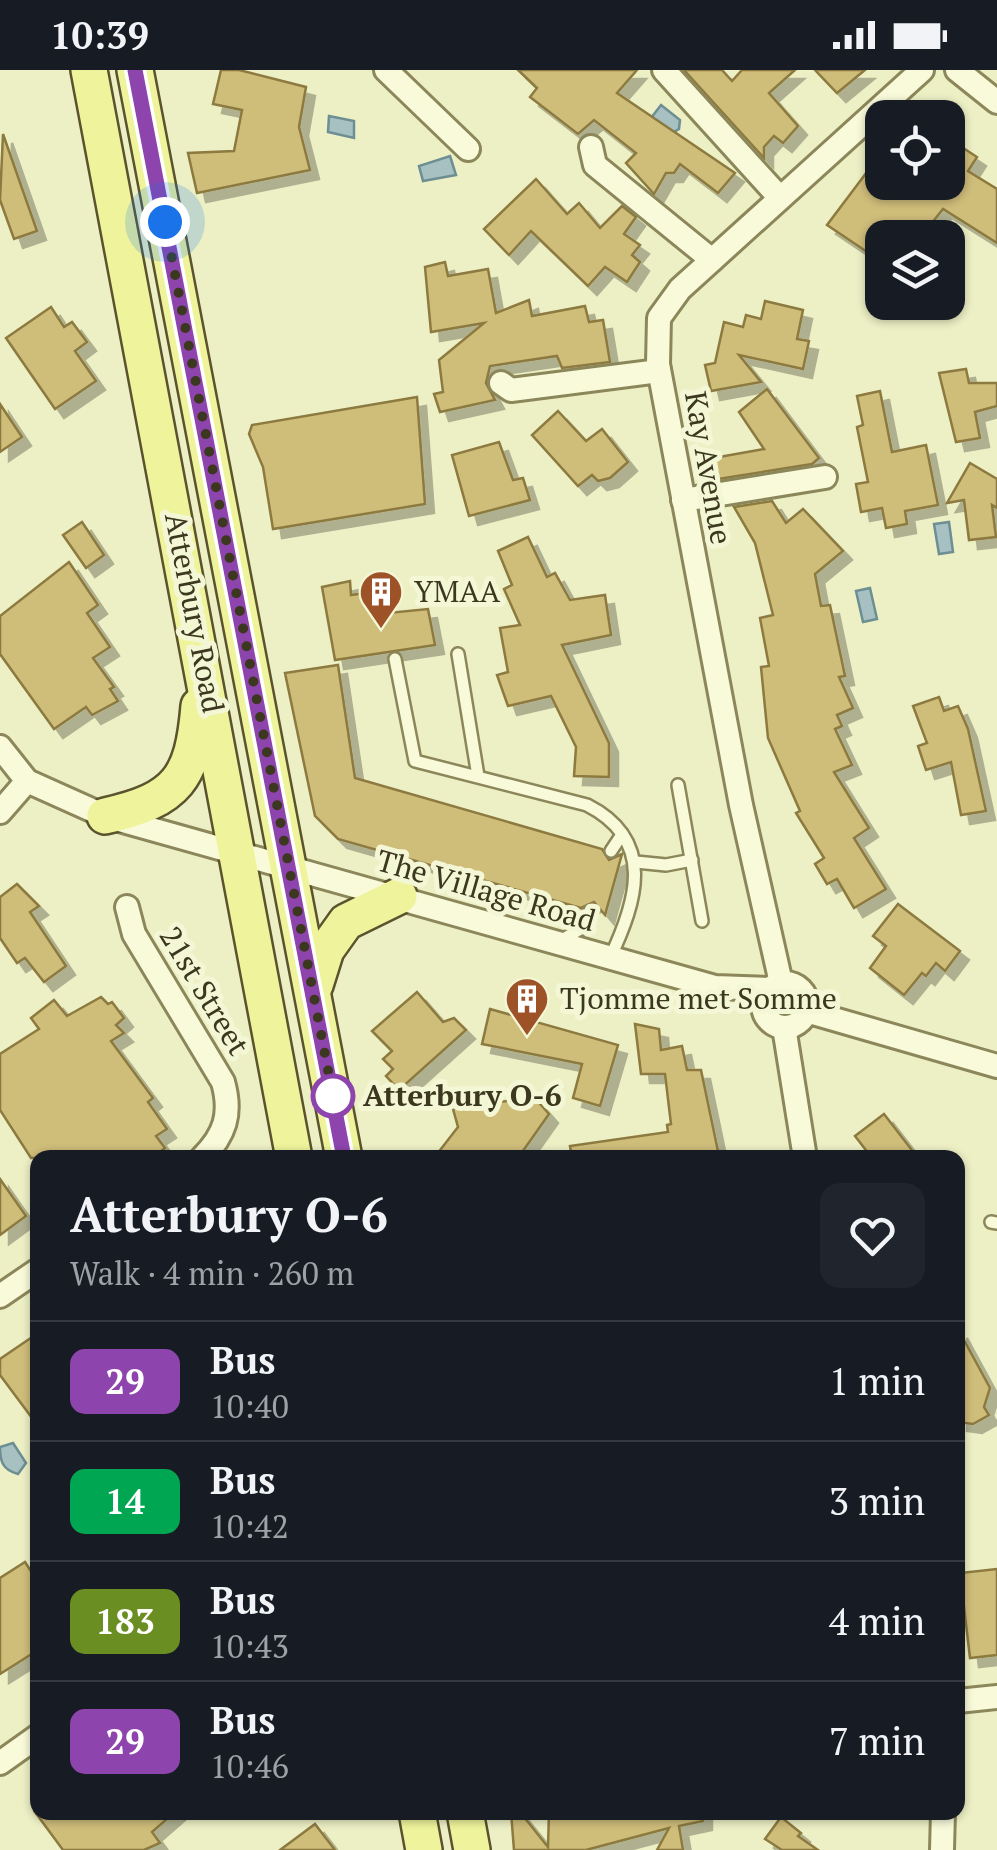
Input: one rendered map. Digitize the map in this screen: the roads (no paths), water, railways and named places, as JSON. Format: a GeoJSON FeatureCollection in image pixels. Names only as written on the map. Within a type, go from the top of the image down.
{"type":"FeatureCollection","features":[{"type":"Feature","properties":{"kind":"main road","name":"Atterbury Road"},"geometry":{"type":"LineString","coordinates":[[88,70],[240,854],[293,1150]]}},
{"type":"Feature","properties":{"kind":"main road","name":"Atterbury Road"},"geometry":{"type":"LineString","coordinates":[[135,70],[292,867],[343,1150]]}},
{"type":"Feature","properties":{"kind":"main road"},"geometry":{"type":"LineString","coordinates":[[106,816],[144,808],[184,777],[194,755],[197,732],[197,630]]}},
{"type":"Feature","properties":{"kind":"main road"},"geometry":{"type":"LineString","coordinates":[[314,990],[336,933],[356,914],[399,896]]}},
{"type":"Feature","properties":{"kind":"main road"},"geometry":{"type":"LineString","coordinates":[[418,1820],[424,1850]]}},
{"type":"Feature","properties":{"kind":"main road"},"geometry":{"type":"LineString","coordinates":[[466,1820],[472,1850]]}},
{"type":"Feature","properties":{"kind":"street"},"geometry":{"type":"LineString","coordinates":[[386,70],[468,149]]}},
{"type":"Feature","properties":{"kind":"street"},"geometry":{"type":"LineString","coordinates":[[664,70],[780,198]]}},
{"type":"Feature","properties":{"kind":"street","name":"Kay Avenue"},"geometry":{"type":"LineString","coordinates":[[775,986],[660,370],[655,338],[658,318],[680,288],[922,70]]}},
{"type":"Feature","properties":{"kind":"street"},"geometry":{"type":"LineString","coordinates":[[958,70],[997,102]]}},
{"type":"Feature","properties":{"kind":"street"},"geometry":{"type":"LineString","coordinates":[[591,147],[595,165],[712,260]]}},
{"type":"Feature","properties":{"kind":"street"},"geometry":{"type":"LineString","coordinates":[[501,382],[512,390],[660,370]]}},
{"type":"Feature","properties":{"kind":"street"},"geometry":{"type":"LineString","coordinates":[[683,500],[825,477]]}},
{"type":"Feature","properties":{"kind":"street"},"geometry":{"type":"LineString","coordinates":[[0,747],[27,781],[0,812]]}},
{"type":"Feature","properties":{"kind":"street","name":"The Village Road"},"geometry":{"type":"LineString","coordinates":[[27,781],[106,816],[715,987]]}},
{"type":"Feature","properties":{"kind":"street","name":"21st Street"},"geometry":{"type":"LineString","coordinates":[[127,907],[134,934],[223,1082],[228,1100],[222,1132],[208,1150]]}},
{"type":"Feature","properties":{"kind":"street"},"geometry":{"type":"LineString","coordinates":[[775,986],[802,990],[806,1011],[798,1023],[775,1021],[715,987],[775,986]]}},
{"type":"Feature","properties":{"kind":"street"},"geometry":{"type":"LineString","coordinates":[[775,986],[763,1002],[775,1021],[803,1150]]}},
{"type":"Feature","properties":{"kind":"street"},"geometry":{"type":"LineString","coordinates":[[806,1011],[997,1066]]}},
{"type":"Feature","properties":{"kind":"street"},"geometry":{"type":"LineString","coordinates":[[0,1296],[30,1275]]}},
{"type":"Feature","properties":{"kind":"street"},"geometry":{"type":"LineString","coordinates":[[965,1700],[997,1697]]}},
{"type":"Feature","properties":{"kind":"street"},"geometry":{"type":"LineString","coordinates":[[0,1762],[30,1741]]}},
{"type":"Feature","properties":{"kind":"street"},"geometry":{"type":"LineString","coordinates":[[942,1850],[943,1820]]}},
{"type":"Feature","properties":{"kind":"lane"},"geometry":{"type":"LineString","coordinates":[[458,654],[478,776]]}},
{"type":"Feature","properties":{"kind":"lane"},"geometry":{"type":"LineString","coordinates":[[395,659],[411,757],[420,764],[587,806],[607,818],[621,836],[636,862],[627,921],[610,958]]}},
{"type":"Feature","properties":{"kind":"lane"},"geometry":{"type":"LineString","coordinates":[[678,786],[702,921]]}},
{"type":"Feature","properties":{"kind":"lane"},"geometry":{"type":"LineString","coordinates":[[610,851],[621,836]]}},
{"type":"Feature","properties":{"kind":"lane"},"geometry":{"type":"LineString","coordinates":[[636,862],[666,866],[692,860]]}},
{"type":"Feature","properties":{"kind":"lane"},"geometry":{"type":"LineString","coordinates":[[558,942],[580,929],[590,911]]}},
{"type":"Feature","properties":{"kind":"water"},"geometry":{"type":"Polygon","coordinates":[[[661,105],[680,120],[679,129],[672,133],[651,118],[661,105]]]}},
{"type":"Feature","properties":{"kind":"water"},"geometry":{"type":"Polygon","coordinates":[[[329,116],[354,121],[354,138],[328,132],[329,116]]]}},
{"type":"Feature","properties":{"kind":"water"},"geometry":{"type":"Polygon","coordinates":[[[450,156],[456,175],[423,181],[419,166],[450,156]]]}},
{"type":"Feature","properties":{"kind":"water"},"geometry":{"type":"Polygon","coordinates":[[[949,522],[953,552],[939,554],[934,524],[949,522]]]}},
{"type":"Feature","properties":{"kind":"water"},"geometry":{"type":"Polygon","coordinates":[[[870,588],[877,619],[863,622],[856,591],[870,588]]]}},
{"type":"Feature","properties":{"kind":"water"},"geometry":{"type":"Polygon","coordinates":[[[13,1443],[26,1463],[18,1474],[3,1465],[1,1457],[0,1447],[13,1443]]]}},
{"type":"Feature","properties":{"kind":"place","name":"YMAA"},"geometry":{"type":"Point","coordinates":[381,630]}},
{"type":"Feature","properties":{"kind":"place","name":"Tjomme met Somme"},"geometry":{"type":"Point","coordinates":[527,1037]}},
{"type":"Feature","properties":{"kind":"place","name":"Atterbury O-6"},"geometry":{"type":"Point","coordinates":[333,1096]}}]}
